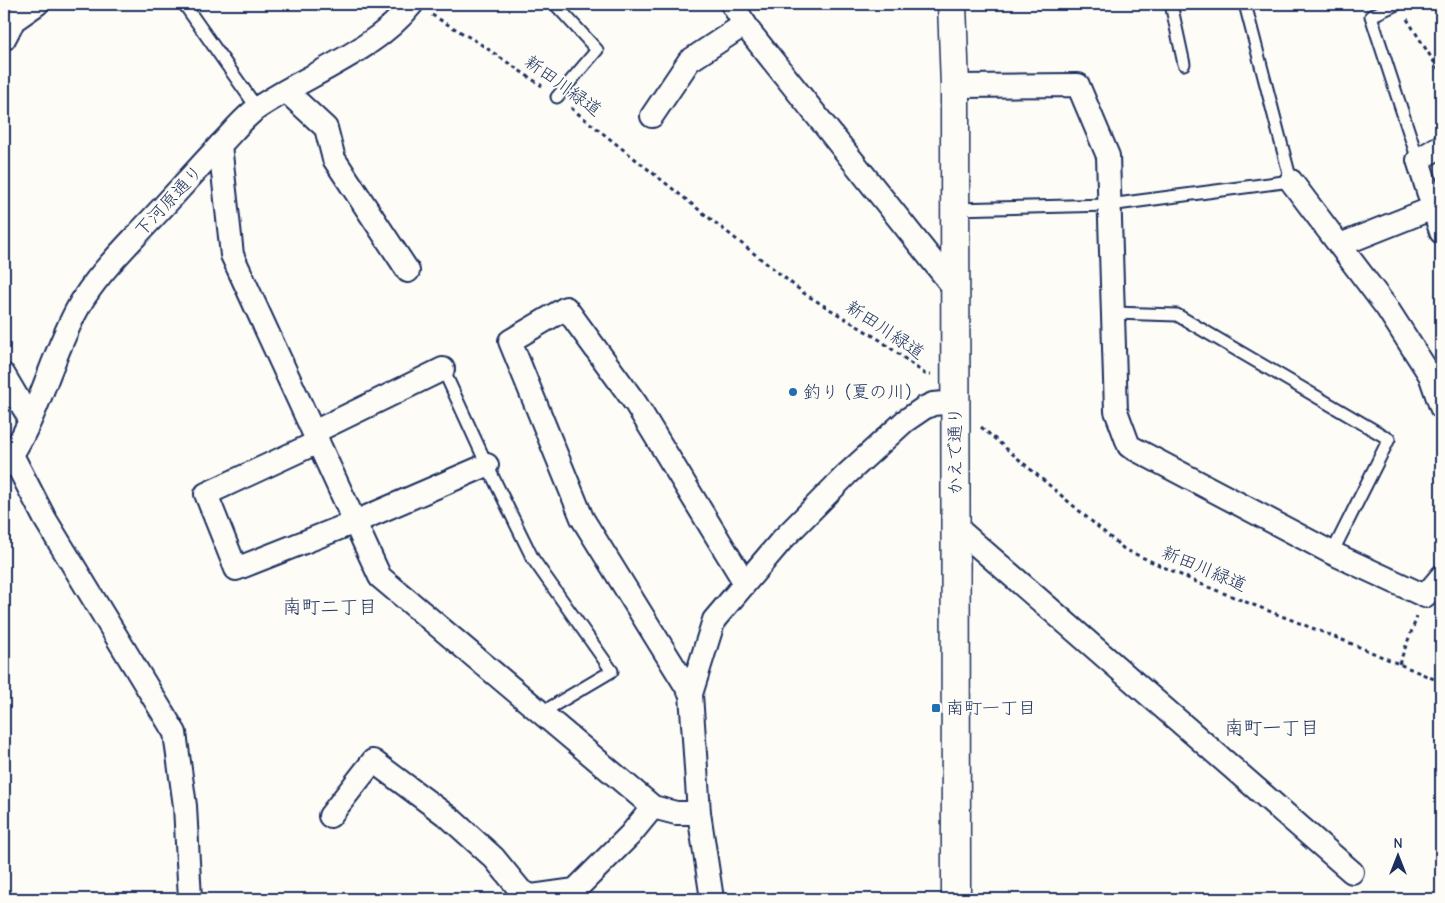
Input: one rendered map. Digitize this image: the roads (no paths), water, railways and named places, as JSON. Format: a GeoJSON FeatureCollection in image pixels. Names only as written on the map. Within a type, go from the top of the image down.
{"type":"FeatureCollection","features":[{"type":"Feature","properties":{"kind":"street"},"geometry":{"type":"LineString","coordinates":[[4,39],[14,20],[37,4]]}},
{"type":"Feature","properties":{"kind":"street"},"geometry":{"type":"LineString","coordinates":[[732,4],[745,24],[955,289]]}},
{"type":"Feature","properties":{"kind":"street","name":"かえで通り"},"geometry":{"type":"LineString","coordinates":[[952,4],[955,86],[956,899]]}},
{"type":"Feature","properties":{"kind":"street","name":"下河原通り"},"geometry":{"type":"LineString","coordinates":[[8,461],[30,419],[80,305],[110,265],[220,145],[257,108],[350,55],[386,31],[410,6]]}},
{"type":"Feature","properties":{"kind":"street"},"geometry":{"type":"LineString","coordinates":[[652,116],[689,61],[745,24]]}},
{"type":"Feature","properties":{"kind":"street"},"geometry":{"type":"LineString","coordinates":[[955,86],[1078,85],[1108,156],[1116,411],[1129,446],[1332,553],[1425,596],[1441,577]]}},
{"type":"Feature","properties":{"kind":"street"},"geometry":{"type":"LineString","coordinates":[[286,91],[326,128],[334,159],[408,270]]}},
{"type":"Feature","properties":{"kind":"street"},"geometry":{"type":"LineString","coordinates":[[220,145],[232,255],[380,578],[653,807],[676,813],[699,813]]}},
{"type":"Feature","properties":{"kind":"street"},"geometry":{"type":"LineString","coordinates":[[1441,146],[1418,160],[1441,232]]}},
{"type":"Feature","properties":{"kind":"street"},"geometry":{"type":"LineString","coordinates":[[1291,181],[1387,308],[1430,375],[1441,407]]}},
{"type":"Feature","properties":{"kind":"street"},"geometry":{"type":"LineString","coordinates":[[1340,245],[1433,208]]}},
{"type":"Feature","properties":{"kind":"street"},"geometry":{"type":"LineString","coordinates":[[691,694],[582,518],[510,341],[566,308],[636,404],[745,583]]}},
{"type":"Feature","properties":{"kind":"street"},"geometry":{"type":"LineString","coordinates":[[443,369],[206,494],[236,569],[355,522],[487,465]]}},
{"type":"Feature","properties":{"kind":"street"},"geometry":{"type":"LineString","coordinates":[[4,375],[30,419]]}},
{"type":"Feature","properties":{"kind":"street"},"geometry":{"type":"LineString","coordinates":[[712,899],[699,813],[691,694],[714,620],[780,541],[847,474],[905,421],[933,404],[955,402]]}},
{"type":"Feature","properties":{"kind":"street"},"geometry":{"type":"LineString","coordinates":[[8,461],[45,518],[175,733],[186,806],[190,899]]}},
{"type":"Feature","properties":{"kind":"street"},"geometry":{"type":"LineString","coordinates":[[956,527],[1352,872]]}},
{"type":"Feature","properties":{"kind":"street"},"geometry":{"type":"LineString","coordinates":[[330,816],[373,761],[451,819],[494,858],[521,891],[532,896],[575,890],[630,835],[653,807]]}},
{"type":"Feature","properties":{"kind":"lane"},"geometry":{"type":"LineString","coordinates":[[184,4],[257,108]]}},
{"type":"Feature","properties":{"kind":"lane"},"geometry":{"type":"LineString","coordinates":[[554,4],[597,50],[557,97]]}},
{"type":"Feature","properties":{"kind":"lane"},"geometry":{"type":"LineString","coordinates":[[1171,4],[1184,64]]}},
{"type":"Feature","properties":{"kind":"lane"},"geometry":{"type":"LineString","coordinates":[[955,209],[1109,205],[1291,181],[1245,4]]}},
{"type":"Feature","properties":{"kind":"lane"},"geometry":{"type":"LineString","coordinates":[[1398,4],[1370,16],[1418,160]]}},
{"type":"Feature","properties":{"kind":"lane"},"geometry":{"type":"LineString","coordinates":[[1113,313],[1177,315],[1389,439],[1332,553]]}},
{"type":"Feature","properties":{"kind":"lane"},"geometry":{"type":"LineString","coordinates":[[443,369],[533,559],[612,671],[541,713]]}},
{"type":"Feature","properties":{"kind":"place","name":"釣り (夏の川)"},"geometry":{"type":"Point","coordinates":[793,392]}},
{"type":"Feature","properties":{"kind":"place","name":"南町一丁目"},"geometry":{"type":"Point","coordinates":[936,708]}},
{"type":"Feature","properties":{"kind":"district","name":"南町二丁目"},"geometry":{"type":"Point","coordinates":[330,607]}},
{"type":"Feature","properties":{"kind":"district","name":"南町一丁目"},"geometry":{"type":"Point","coordinates":[1272,728]}}]}
